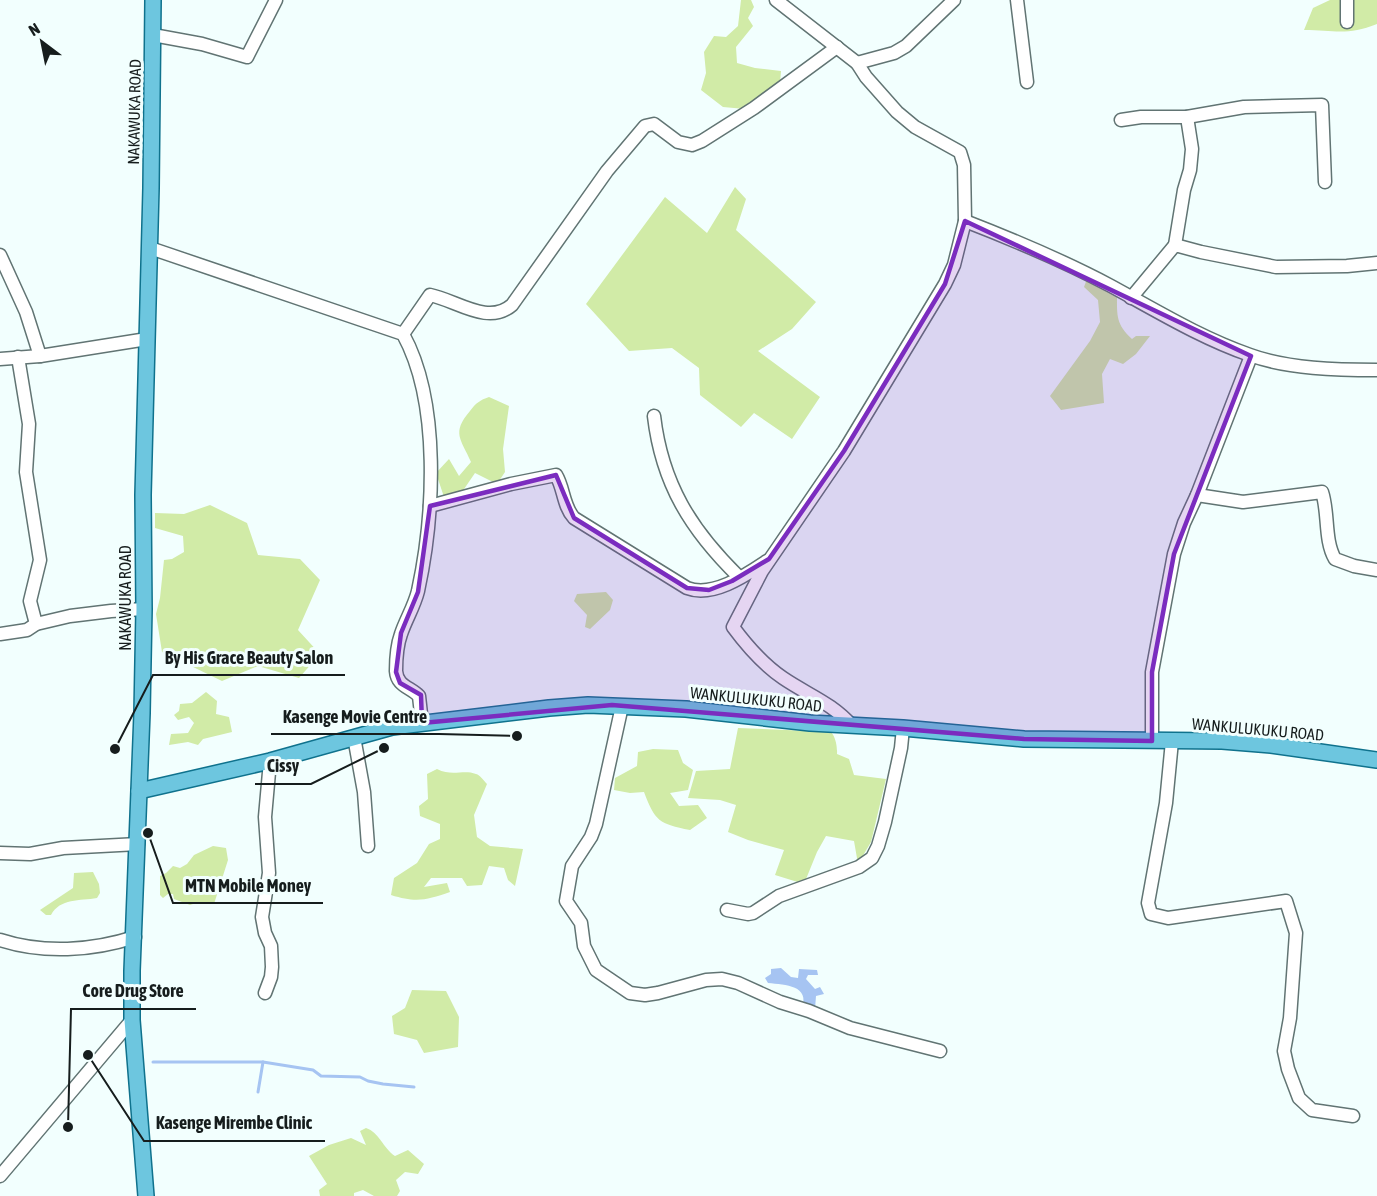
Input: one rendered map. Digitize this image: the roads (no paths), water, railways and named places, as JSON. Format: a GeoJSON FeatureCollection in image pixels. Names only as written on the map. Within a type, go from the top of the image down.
{"type":"FeatureCollection","features":[{"type":"Feature","properties":{"kind":"main road","name":"NAKAWUKA ROAD"},"geometry":{"type":"LineString","coordinates":[[146,1196],[132,1020],[132,971],[140,792],[144,609],[143,495],[150,248],[153,0]]}},
{"type":"Feature","properties":{"kind":"main road","name":"WANKULUKUKU ROAD"},"geometry":{"type":"LineString","coordinates":[[140,792],[270,761],[389,728],[549,708],[622,706],[1024,739],[1222,741],[1271,745],[1377,760]]}},
{"type":"Feature","properties":{"kind":"street"},"geometry":{"type":"LineString","coordinates":[[153,35],[202,44],[247,57],[276,0]]}},
{"type":"Feature","properties":{"kind":"street"},"geometry":{"type":"LineString","coordinates":[[776,0],[857,63],[897,112],[915,127],[960,152],[964,165],[965,221],[954,265],[936,302],[844,451],[769,560],[733,627],[780,676],[840,712],[852,726]]}},
{"type":"Feature","properties":{"kind":"street"},"geometry":{"type":"LineString","coordinates":[[857,63],[894,53],[906,46],[954,0]]}},
{"type":"Feature","properties":{"kind":"street"},"geometry":{"type":"LineString","coordinates":[[1017,0],[1027,82]]}},
{"type":"Feature","properties":{"kind":"street"},"geometry":{"type":"LineString","coordinates":[[1347,0],[1347,22]]}},
{"type":"Feature","properties":{"kind":"street"},"geometry":{"type":"LineString","coordinates":[[403,334],[430,295],[482,312],[505,312],[513,305],[607,171],[645,126],[654,124],[678,142],[692,145],[702,141],[754,108],[837,47]]}},
{"type":"Feature","properties":{"kind":"street"},"geometry":{"type":"LineString","coordinates":[[1121,120],[1141,117],[1187,117],[1244,107],[1322,105],[1325,182]]}},
{"type":"Feature","properties":{"kind":"street"},"geometry":{"type":"LineString","coordinates":[[1131,298],[1174,244],[1190,170],[1192,149],[1187,117]]}},
{"type":"Feature","properties":{"kind":"street"},"geometry":{"type":"LineString","coordinates":[[965,221],[1011,239],[1111,286],[1186,327],[1251,356],[1316,368],[1377,370]]}},
{"type":"Feature","properties":{"kind":"street"},"geometry":{"type":"LineString","coordinates":[[1174,244],[1201,252],[1275,267],[1347,266],[1377,263]]}},
{"type":"Feature","properties":{"kind":"street"},"geometry":{"type":"LineString","coordinates":[[150,248],[403,334],[418,368],[423,387],[431,473],[430,506],[418,592],[401,633],[396,672],[400,683],[419,696],[422,723]]}},
{"type":"Feature","properties":{"kind":"street"},"geometry":{"type":"LineString","coordinates":[[0,255],[26,312],[40,356]]}},
{"type":"Feature","properties":{"kind":"street"},"geometry":{"type":"LineString","coordinates":[[0,359],[40,356],[147,339]]}},
{"type":"Feature","properties":{"kind":"street"},"geometry":{"type":"LineString","coordinates":[[1152,741],[1152,672],[1177,540],[1251,356]]}},
{"type":"Feature","properties":{"kind":"street"},"geometry":{"type":"LineString","coordinates":[[18,357],[29,424],[26,472],[40,560],[30,602],[36,624]]}},
{"type":"Feature","properties":{"kind":"street"},"geometry":{"type":"LineString","coordinates":[[654,416],[661,456],[689,520],[706,543],[740,577]]}},
{"type":"Feature","properties":{"kind":"street"},"geometry":{"type":"LineString","coordinates":[[430,506],[511,484],[556,475],[568,512],[574,518],[687,588],[695,591],[710,590],[740,577],[769,560]]}},
{"type":"Feature","properties":{"kind":"street"},"geometry":{"type":"LineString","coordinates":[[1197,495],[1243,502],[1322,492],[1335,559],[1354,566],[1377,570]]}},
{"type":"Feature","properties":{"kind":"street"},"geometry":{"type":"LineString","coordinates":[[0,634],[27,630],[36,624],[111,610],[144,609]]}},
{"type":"Feature","properties":{"kind":"street"},"geometry":{"type":"LineString","coordinates":[[622,706],[596,824],[591,837],[572,866],[566,901],[581,923],[585,946],[596,970],[630,993],[658,993],[706,980],[730,981],[850,1028],[940,1051]]}},
{"type":"Feature","properties":{"kind":"street"},"geometry":{"type":"LineString","coordinates":[[727,910],[753,913],[778,896],[859,867],[872,858],[885,822],[903,728]]}},
{"type":"Feature","properties":{"kind":"street"},"geometry":{"type":"LineString","coordinates":[[354,737],[364,792],[368,846]]}},
{"type":"Feature","properties":{"kind":"street"},"geometry":{"type":"LineString","coordinates":[[1172,741],[1166,802],[1148,903],[1151,914],[1168,918],[1286,901],[1296,933],[1290,1018],[1284,1051],[1288,1069],[1299,1098],[1312,1110],[1353,1116]]}},
{"type":"Feature","properties":{"kind":"street"},"geometry":{"type":"LineString","coordinates":[[265,993],[272,967],[271,946],[265,933],[262,916],[269,873],[265,817],[270,761]]}},
{"type":"Feature","properties":{"kind":"street"},"geometry":{"type":"LineString","coordinates":[[0,854],[30,854],[63,848],[138,844]]}},
{"type":"Feature","properties":{"kind":"street"},"geometry":{"type":"LineString","coordinates":[[0,940],[24,947],[51,949],[104,946],[135,937]]}},
{"type":"Feature","properties":{"kind":"street"},"geometry":{"type":"LineString","coordinates":[[0,1176],[132,1020]]}},
{"type":"Feature","properties":{"kind":"water"},"geometry":{"type":"Polygon","coordinates":[[[781,968],[791,977],[798,978],[799,969],[817,970],[818,975],[808,975],[806,979],[815,989],[820,987],[824,994],[816,996],[815,1009],[802,1009],[803,995],[795,988],[768,983],[765,978],[771,974],[771,969],[781,968]]]}},
{"type":"Feature","properties":{"kind":"waterway"},"geometry":{"type":"LineString","coordinates":[[153,1062],[263,1062],[313,1070],[321,1076],[360,1077],[383,1084],[414,1087]]}},
{"type":"Feature","properties":{"kind":"waterway"},"geometry":{"type":"LineString","coordinates":[[258,1092],[263,1062]]}},
{"type":"Feature","properties":{"kind":"place","name":"Kasenge Movie Centre"},"geometry":{"type":"Point","coordinates":[517,736]}},
{"type":"Feature","properties":{"kind":"place","name":"Cissy"},"geometry":{"type":"Point","coordinates":[384,748]}},
{"type":"Feature","properties":{"kind":"place","name":"By His Grace Beauty Salon"},"geometry":{"type":"Point","coordinates":[115,749]}},
{"type":"Feature","properties":{"kind":"place","name":"MTN Mobile Money"},"geometry":{"type":"Point","coordinates":[148,833]}},
{"type":"Feature","properties":{"kind":"place","name":"Kasenge Mirembe Clinic"},"geometry":{"type":"Point","coordinates":[88,1055]}},
{"type":"Feature","properties":{"kind":"place","name":"Core Drug Store"},"geometry":{"type":"Point","coordinates":[68,1127]}}]}
